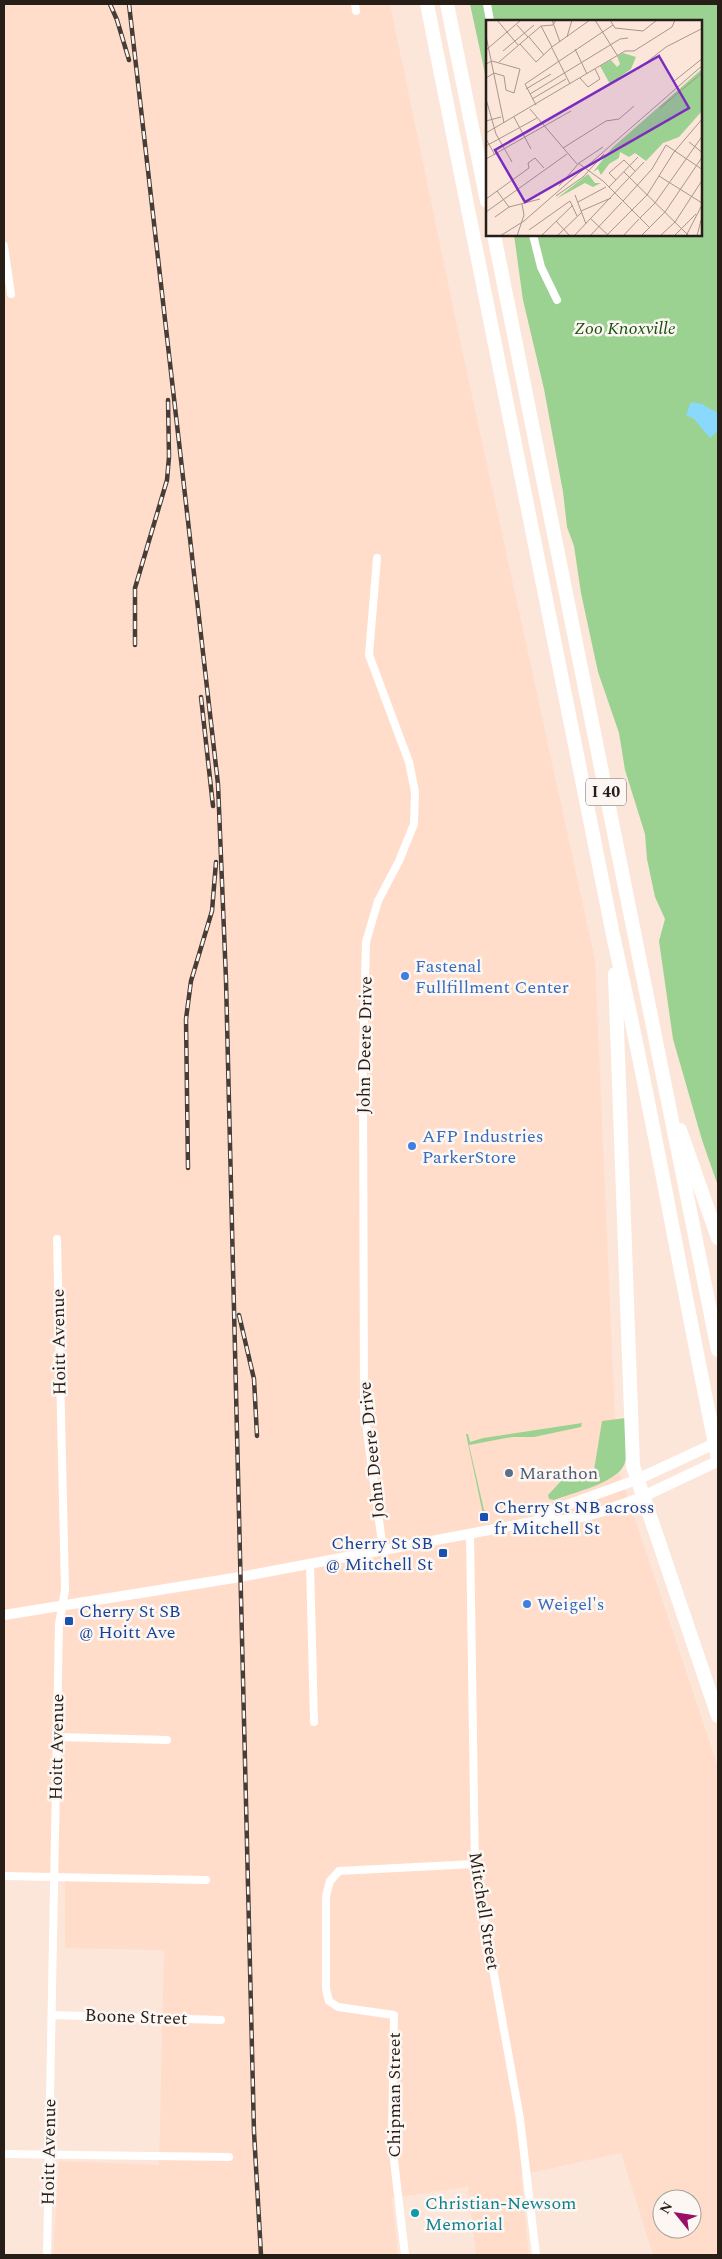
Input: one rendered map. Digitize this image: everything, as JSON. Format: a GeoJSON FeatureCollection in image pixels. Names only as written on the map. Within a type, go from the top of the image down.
{"type":"FeatureCollection","features":[{"type":"Feature","properties":{"kind":"highway","name":"I 40"},"geometry":{"type":"LineString","coordinates":[[427,4],[614,940],[641,1059],[682,1284],[718,1460]]}},
{"type":"Feature","properties":{"kind":"highway"},"geometry":{"type":"LineString","coordinates":[[447,4],[486,196]]}},
{"type":"Feature","properties":{"kind":"highway","name":"I 40"},"geometry":{"type":"LineString","coordinates":[[494,236],[718,1350]]}},
{"type":"Feature","properties":{"kind":"highway"},"geometry":{"type":"LineString","coordinates":[[614,940],[633,1466],[636,1480],[718,1716]]}},
{"type":"Feature","properties":{"kind":"highway"},"geometry":{"type":"LineString","coordinates":[[663,1082],[718,1238]]}},
{"type":"Feature","properties":{"kind":"main road"},"geometry":{"type":"LineString","coordinates":[[636,1480],[718,1442]]}},
{"type":"Feature","properties":{"kind":"main road"},"geometry":{"type":"LineString","coordinates":[[642,1497],[718,1460]]}},
{"type":"Feature","properties":{"kind":"street"},"geometry":{"type":"LineString","coordinates":[[487,4],[490,20]]}},
{"type":"Feature","properties":{"kind":"street"},"geometry":{"type":"LineString","coordinates":[[533,236],[541,268],[557,300]]}},
{"type":"Feature","properties":{"kind":"street"},"geometry":{"type":"LineString","coordinates":[[4,246],[11,294]]}},
{"type":"Feature","properties":{"kind":"street","name":"John Deere Drive"},"geometry":{"type":"LineString","coordinates":[[376,558],[369,655],[409,762],[415,792],[414,824],[399,861],[378,901],[366,942],[364,1409],[383,1550]]}},
{"type":"Feature","properties":{"kind":"street","name":"Hoitt Avenue"},"geometry":{"type":"LineString","coordinates":[[47,2255],[60,1624],[65,1590],[57,1239]]}},
{"type":"Feature","properties":{"kind":"street"},"geometry":{"type":"LineString","coordinates":[[537,1520],[556,1509],[636,1480]]}},
{"type":"Feature","properties":{"kind":"street"},"geometry":{"type":"LineString","coordinates":[[4,1615],[64,1604],[188,1586],[537,1520],[558,1522],[577,1518],[642,1497]]}},
{"type":"Feature","properties":{"kind":"street","name":"Mitchell Street"},"geometry":{"type":"LineString","coordinates":[[470,1534],[474,1864],[520,2119],[536,2255]]}},
{"type":"Feature","properties":{"kind":"street"},"geometry":{"type":"LineString","coordinates":[[310,1564],[314,1722]]}},
{"type":"Feature","properties":{"kind":"street"},"geometry":{"type":"LineString","coordinates":[[58,1738],[167,1740]]}},
{"type":"Feature","properties":{"kind":"street","name":"Chipman Street"},"geometry":{"type":"LineString","coordinates":[[405,2255],[392,2143],[394,2015],[338,2006],[329,2001],[326,1989],[326,1896],[330,1881],[338,1870],[474,1864]]}},
{"type":"Feature","properties":{"kind":"street"},"geometry":{"type":"LineString","coordinates":[[4,1876],[206,1880]]}},
{"type":"Feature","properties":{"kind":"street","name":"Boone Street"},"geometry":{"type":"LineString","coordinates":[[52,2015],[221,2020]]}},
{"type":"Feature","properties":{"kind":"street"},"geometry":{"type":"LineString","coordinates":[[4,2154],[229,2157]]}},
{"type":"Feature","properties":{"kind":"shaded area"},"geometry":{"type":"Polygon","coordinates":[[[4,4],[390,4],[460,341],[595,960],[617,1465],[718,1767],[718,2255],[653,2255],[621,2153],[521,2175],[529,2255],[476,2255],[468,2187],[392,2198],[398,2255],[53,2255],[59,2161],[159,2165],[164,1950],[65,1948],[65,1874],[4,1873],[4,4]]]}},
{"type":"Feature","properties":{"kind":"green space","name":"Zoo Knoxville"},"geometry":{"type":"Polygon","coordinates":[[[470,4],[718,4],[718,1186],[702,1140],[673,1039],[659,941],[665,919],[655,897],[647,859],[645,834],[625,770],[619,733],[598,672],[581,593],[574,546],[567,527],[563,492],[544,389],[523,300],[514,236],[702,236],[702,20],[486,20],[486,78],[470,4]]]}},
{"type":"Feature","properties":{"kind":"green space"},"geometry":{"type":"Polygon","coordinates":[[[626,1418],[627,1454],[624,1465],[619,1471],[593,1487],[554,1500],[549,1499],[548,1495],[561,1481],[565,1480],[565,1475],[594,1470],[602,1421],[626,1418]]]}},
{"type":"Feature","properties":{"kind":"green space"},"geometry":{"type":"Polygon","coordinates":[[[582,1423],[581,1427],[534,1437],[512,1437],[469,1445],[484,1510],[488,1513],[487,1518],[484,1519],[466,1434],[468,1434],[470,1442],[483,1438],[582,1423]]]}},
{"type":"Feature","properties":{"kind":"water"},"geometry":{"type":"Polygon","coordinates":[[[691,402],[702,404],[718,413],[718,431],[710,438],[694,419],[686,415],[691,402]]]}},
{"type":"Feature","properties":{"kind":"railway"},"geometry":{"type":"LineString","coordinates":[[110,4],[129,60]]}},
{"type":"Feature","properties":{"kind":"railway"},"geometry":{"type":"LineString","coordinates":[[129,4],[218,784],[226,980],[254,2132],[261,2255]]}},
{"type":"Feature","properties":{"kind":"railway"},"geometry":{"type":"LineString","coordinates":[[135,645],[135,588],[167,480],[169,457],[168,400]]}},
{"type":"Feature","properties":{"kind":"railway"},"geometry":{"type":"LineString","coordinates":[[201,697],[213,806]]}},
{"type":"Feature","properties":{"kind":"railway"},"geometry":{"type":"LineString","coordinates":[[188,1168],[186,1019],[191,981],[212,911],[216,862]]}},
{"type":"Feature","properties":{"kind":"railway"},"geometry":{"type":"LineString","coordinates":[[239,1315],[254,1379],[257,1436]]}},
{"type":"Feature","properties":{"kind":"place","name":"Fastenal Fullfillment Center"},"geometry":{"type":"Point","coordinates":[405,976]}},
{"type":"Feature","properties":{"kind":"place","name":"AFP Industries ParkerStore"},"geometry":{"type":"Point","coordinates":[412,1146]}},
{"type":"Feature","properties":{"kind":"place","name":"Marathon"},"geometry":{"type":"Point","coordinates":[509,1473]}},
{"type":"Feature","properties":{"kind":"place","name":"Cherry St NB across fr Mitchell St"},"geometry":{"type":"Point","coordinates":[484,1517]}},
{"type":"Feature","properties":{"kind":"place","name":"Cherry St SB @ Mitchell St"},"geometry":{"type":"Point","coordinates":[443,1553]}},
{"type":"Feature","properties":{"kind":"place","name":"Weigel's"},"geometry":{"type":"Point","coordinates":[527,1604]}},
{"type":"Feature","properties":{"kind":"place","name":"Cherry St SB @ Hoitt Ave"},"geometry":{"type":"Point","coordinates":[69,1621]}},
{"type":"Feature","properties":{"kind":"place","name":"Christian-Newsom Memorial"},"geometry":{"type":"Point","coordinates":[415,2213]}}]}
